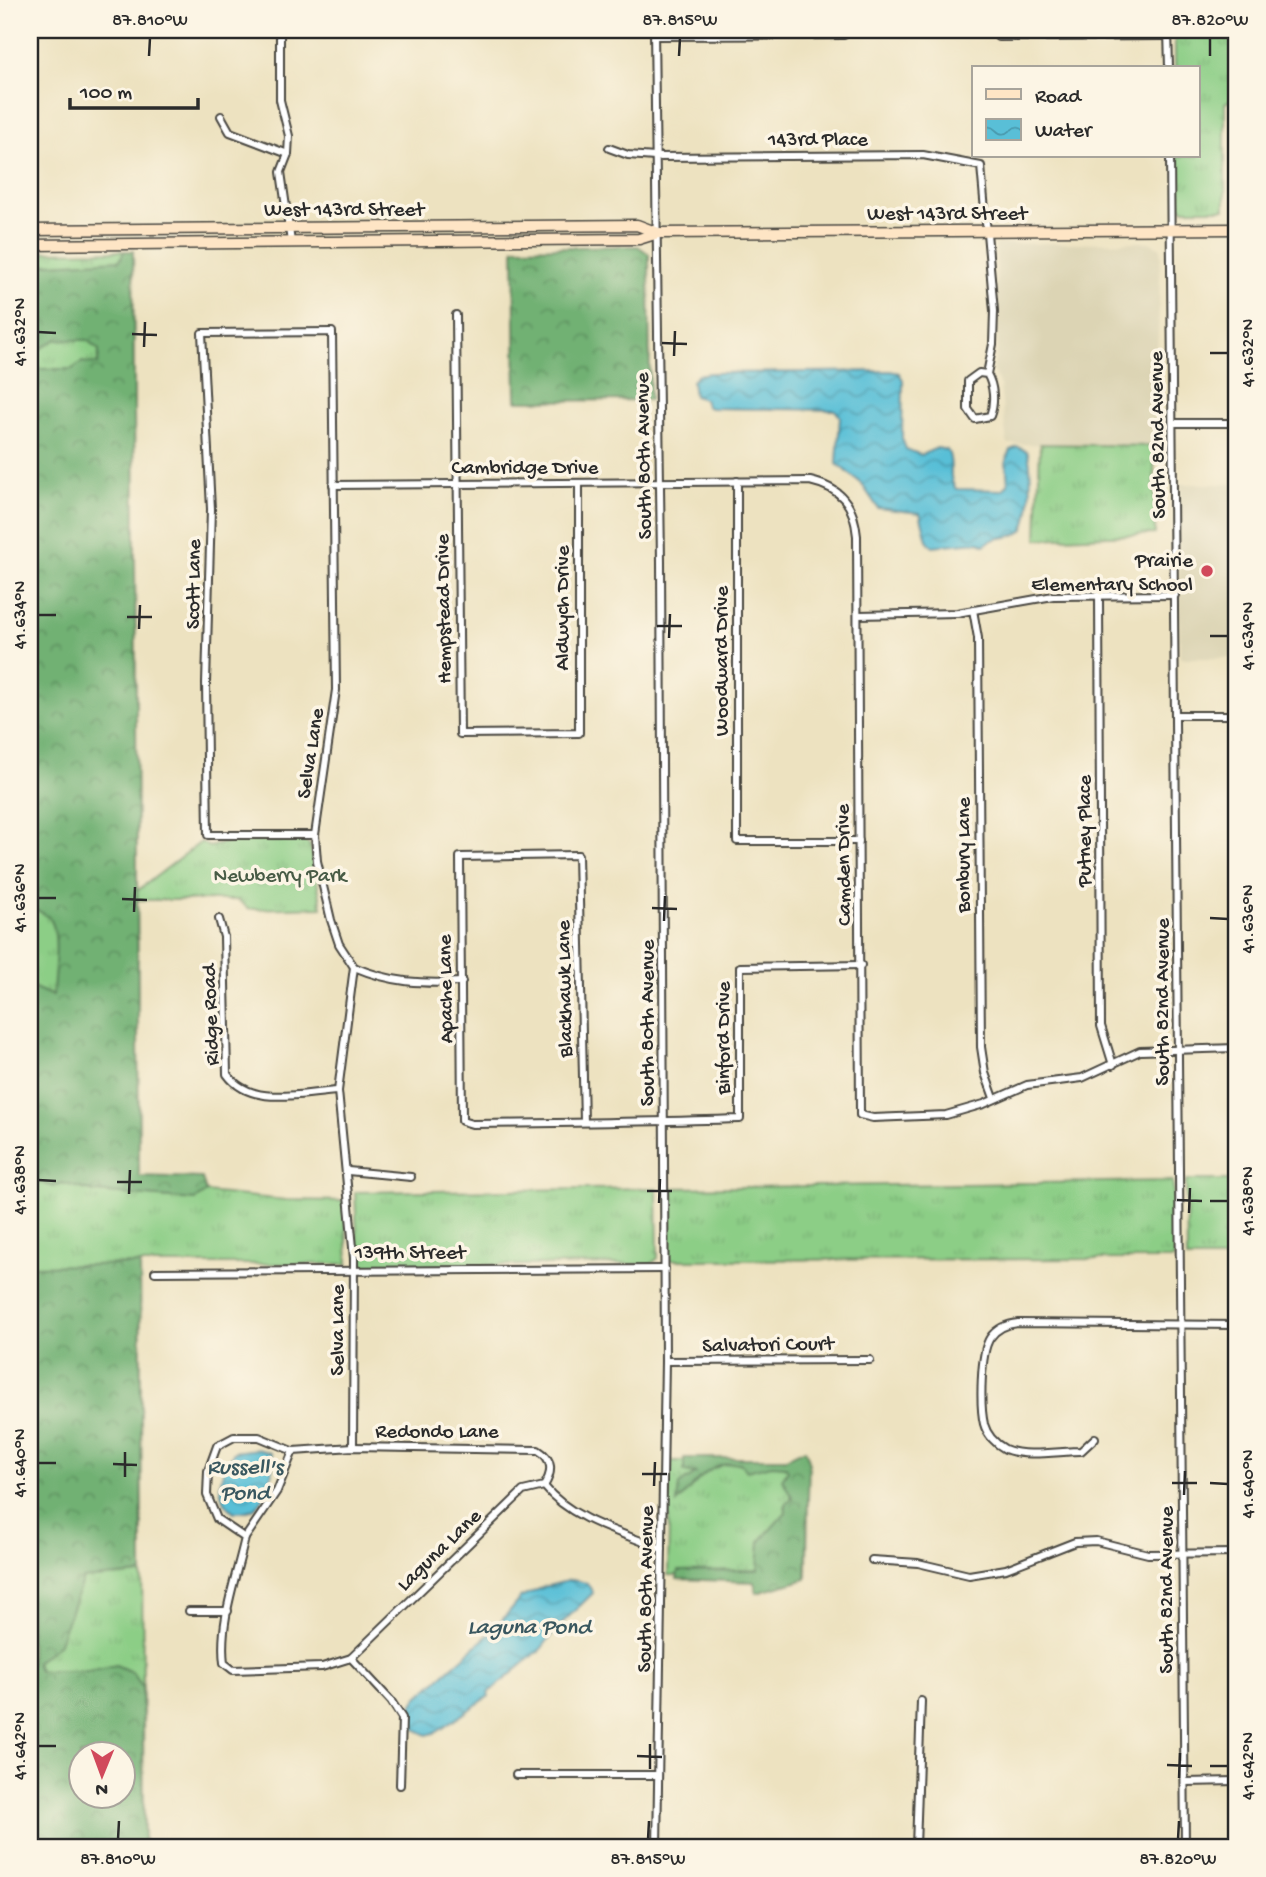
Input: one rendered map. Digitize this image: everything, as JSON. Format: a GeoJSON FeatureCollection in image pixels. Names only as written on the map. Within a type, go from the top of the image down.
{"type":"FeatureCollection","features":[{"type":"Feature","properties":{"kind":"main road","name":"West 143rd Street"},"geometry":{"type":"LineString","coordinates":[[30,230],[637,225],[658,233]]}},
{"type":"Feature","properties":{"kind":"main road","name":"West 143rd Street"},"geometry":{"type":"LineString","coordinates":[[30,244],[639,239],[658,233],[1236,229]]}},
{"type":"Feature","properties":{"kind":"street"},"geometry":{"type":"LineString","coordinates":[[280,30],[280,100],[289,136],[288,154],[281,172],[291,242]]}},
{"type":"Feature","properties":{"kind":"street"},"geometry":{"type":"LineString","coordinates":[[654,33],[844,35]]}},
{"type":"Feature","properties":{"kind":"street","name":"South 80th Avenue"},"geometry":{"type":"LineString","coordinates":[[654,33],[658,233],[665,1269],[657,1847]]}},
{"type":"Feature","properties":{"kind":"street"},"geometry":{"type":"LineString","coordinates":[[998,37],[1168,33],[1169,66]]}},
{"type":"Feature","properties":{"kind":"street"},"geometry":{"type":"LineString","coordinates":[[221,116],[230,132],[288,154]]}},
{"type":"Feature","properties":{"kind":"street","name":"143rd Place"},"geometry":{"type":"LineString","coordinates":[[609,148],[628,155],[655,157],[923,155],[981,166],[986,231]]}},
{"type":"Feature","properties":{"kind":"street","name":"South 82nd Avenue"},"geometry":{"type":"LineString","coordinates":[[1170,158],[1185,1847]]}},
{"type":"Feature","properties":{"kind":"street"},"geometry":{"type":"LineString","coordinates":[[986,231],[994,311],[993,344],[987,374],[992,383],[993,408],[990,416],[975,419],[968,410],[968,381],[979,373],[987,374]]}},
{"type":"Feature","properties":{"kind":"street","name":"Hempstead Drive"},"geometry":{"type":"LineString","coordinates":[[456,315],[460,734]]}},
{"type":"Feature","properties":{"kind":"street","name":"Selva Lane"},"geometry":{"type":"LineString","coordinates":[[202,334],[332,332],[336,690],[315,835],[317,861],[331,920],[339,944],[354,967],[338,1091],[348,1171],[354,1269],[353,1447]]}},
{"type":"Feature","properties":{"kind":"street","name":"Scott Lane"},"geometry":{"type":"LineString","coordinates":[[202,334],[211,509],[206,683],[208,835],[315,835]]}},
{"type":"Feature","properties":{"kind":"street"},"geometry":{"type":"LineString","coordinates":[[1173,423],[1236,423]]}},
{"type":"Feature","properties":{"kind":"street","name":"Cambridge Drive"},"geometry":{"type":"LineString","coordinates":[[333,485],[737,481],[810,481],[827,485],[846,499],[856,524],[858,615]]}},
{"type":"Feature","properties":{"kind":"street","name":"Woodward Drive"},"geometry":{"type":"LineString","coordinates":[[737,481],[737,841],[859,841]]}},
{"type":"Feature","properties":{"kind":"street","name":"Aldwych Drive"},"geometry":{"type":"LineString","coordinates":[[460,734],[579,733],[579,484]]}},
{"type":"Feature","properties":{"kind":"street","name":"Putney Place"},"geometry":{"type":"LineString","coordinates":[[1099,595],[1101,1026],[1113,1065]]}},
{"type":"Feature","properties":{"kind":"street"},"geometry":{"type":"LineString","coordinates":[[858,615],[935,615],[1053,596],[1175,595]]}},
{"type":"Feature","properties":{"kind":"street","name":"Bonbury Lane"},"geometry":{"type":"LineString","coordinates":[[973,610],[978,638],[981,1047],[985,1073],[995,1098]]}},
{"type":"Feature","properties":{"kind":"street","name":"Camden Drive"},"geometry":{"type":"LineString","coordinates":[[858,615],[860,1115],[873,1118],[946,1115],[971,1109],[995,1098]]}},
{"type":"Feature","properties":{"kind":"street"},"geometry":{"type":"LineString","coordinates":[[1176,715],[1236,715]]}},
{"type":"Feature","properties":{"kind":"street","name":"Blackhawk Lane"},"geometry":{"type":"LineString","coordinates":[[460,857],[578,855],[584,1122]]}},
{"type":"Feature","properties":{"kind":"street","name":"Apache Lane"},"geometry":{"type":"LineString","coordinates":[[460,857],[462,1121]]}},
{"type":"Feature","properties":{"kind":"street","name":"Ridge Road"},"geometry":{"type":"LineString","coordinates":[[219,919],[224,937],[227,1074],[235,1086],[256,1096],[338,1091]]}},
{"type":"Feature","properties":{"kind":"street","name":"Binford Drive"},"geometry":{"type":"LineString","coordinates":[[462,1121],[472,1124],[740,1119],[740,967],[860,965]]}},
{"type":"Feature","properties":{"kind":"street"},"geometry":{"type":"LineString","coordinates":[[354,967],[383,979],[403,982],[462,982]]}},
{"type":"Feature","properties":{"kind":"street"},"geometry":{"type":"LineString","coordinates":[[995,1098],[1027,1085],[1082,1078],[1140,1051],[1236,1048]]}},
{"type":"Feature","properties":{"kind":"street"},"geometry":{"type":"LineString","coordinates":[[1236,1117],[1236,1126]]}},
{"type":"Feature","properties":{"kind":"street"},"geometry":{"type":"LineString","coordinates":[[348,1171],[411,1177]]}},
{"type":"Feature","properties":{"kind":"street","name":"139th Street"},"geometry":{"type":"LineString","coordinates":[[155,1272],[665,1269]]}},
{"type":"Feature","properties":{"kind":"street"},"geometry":{"type":"LineString","coordinates":[[1095,1438],[1081,1451],[1022,1452],[1003,1448],[992,1438],[984,1419],[983,1360],[989,1339],[997,1330],[1018,1323],[1236,1325]]}},
{"type":"Feature","properties":{"kind":"street","name":"Salvatori Court"},"geometry":{"type":"LineString","coordinates":[[665,1361],[870,1360]]}},
{"type":"Feature","properties":{"kind":"street","name":"Redondo Lane"},"geometry":{"type":"LineString","coordinates":[[245,1538],[217,1519],[207,1495],[208,1471],[217,1446],[234,1437],[259,1437],[293,1451],[353,1447],[538,1450],[545,1454],[550,1464],[551,1475],[544,1486]]}},
{"type":"Feature","properties":{"kind":"street"},"geometry":{"type":"LineString","coordinates":[[189,1611],[228,1611],[245,1538],[277,1491],[293,1451]]}},
{"type":"Feature","properties":{"kind":"street"},"geometry":{"type":"LineString","coordinates":[[544,1486],[554,1499],[577,1513],[662,1549]]}},
{"type":"Feature","properties":{"kind":"street","name":"Laguna Lane"},"geometry":{"type":"LineString","coordinates":[[228,1611],[222,1647],[224,1663],[233,1671],[322,1667],[351,1658],[523,1491],[544,1486]]}},
{"type":"Feature","properties":{"kind":"street"},"geometry":{"type":"LineString","coordinates":[[872,1560],[918,1563],[969,1575],[1006,1569],[1075,1542],[1096,1541],[1149,1554],[1236,1553]]}},
{"type":"Feature","properties":{"kind":"street"},"geometry":{"type":"LineString","coordinates":[[351,1658],[391,1701],[402,1718],[400,1785]]}},
{"type":"Feature","properties":{"kind":"street"},"geometry":{"type":"LineString","coordinates":[[916,1847],[920,1701]]}},
{"type":"Feature","properties":{"kind":"street"},"geometry":{"type":"LineString","coordinates":[[516,1775],[658,1775]]}},
{"type":"Feature","properties":{"kind":"street"},"geometry":{"type":"LineString","coordinates":[[1185,1782],[1236,1781]]}},
{"type":"Feature","properties":{"kind":"shaded area"},"geometry":{"type":"Polygon","coordinates":[[[1149,242],[1161,248],[1154,446],[1007,444],[1000,385],[993,370],[998,347],[996,244],[1149,242]]]}},
{"type":"Feature","properties":{"kind":"shaded area","name":"Prairie Elementary School"},"geometry":{"type":"Polygon","coordinates":[[[1178,484],[1236,484],[1236,658],[1180,658],[1178,484]]]}},
{"type":"Feature","properties":{"kind":"green space"},"geometry":{"type":"Polygon","coordinates":[[[1175,30],[1236,30],[1236,98],[1225,103],[1225,209],[1183,209],[1180,205],[1177,158],[1200,158],[1200,66],[1175,66],[1175,30]]]}},
{"type":"Feature","properties":{"kind":"green space"},"geometry":{"type":"Polygon","coordinates":[[[638,246],[649,254],[650,400],[516,401],[514,248],[638,246]]]}},
{"type":"Feature","properties":{"kind":"green space"},"geometry":{"type":"Polygon","coordinates":[[[124,251],[133,251],[139,1176],[202,1178],[206,1192],[195,1200],[94,1192],[62,1183],[54,1187],[30,1179],[30,986],[53,996],[56,943],[53,924],[49,918],[30,906],[30,369],[72,369],[82,362],[98,364],[99,350],[87,340],[55,340],[30,355],[30,265],[120,260],[124,251]]]}},
{"type":"Feature","properties":{"kind":"green space","name":"Newberry Park"},"geometry":{"type":"Polygon","coordinates":[[[133,251],[137,891],[201,842],[209,847],[231,841],[304,841],[310,845],[322,907],[249,909],[238,900],[137,900],[139,1195],[195,1200],[206,1192],[286,1200],[345,1201],[348,1264],[140,1264],[144,1847],[30,1847],[30,252],[133,251]]]}},
{"type":"Feature","properties":{"kind":"green space"},"geometry":{"type":"Polygon","coordinates":[[[1040,444],[1154,446],[1155,534],[1037,539],[1040,444]]]}},
{"type":"Feature","properties":{"kind":"green space"},"geometry":{"type":"Polygon","coordinates":[[[1186,1180],[1236,1180],[1236,1259],[1187,1259],[1186,1180]]]}},
{"type":"Feature","properties":{"kind":"green space"},"geometry":{"type":"Polygon","coordinates":[[[1173,1181],[1174,1259],[669,1260],[670,1188],[1173,1181]]]}},
{"type":"Feature","properties":{"kind":"green space"},"geometry":{"type":"Polygon","coordinates":[[[657,1188],[658,1258],[651,1264],[364,1266],[358,1258],[355,1192],[657,1188]]]}},
{"type":"Feature","properties":{"kind":"green space"},"geometry":{"type":"Polygon","coordinates":[[[140,1264],[142,1574],[83,1579],[58,1645],[36,1662],[39,1671],[88,1671],[116,1665],[132,1672],[142,1686],[144,1847],[30,1847],[30,1266],[140,1264]]]}},
{"type":"Feature","properties":{"kind":"green space"},"geometry":{"type":"Polygon","coordinates":[[[805,1449],[809,1460],[806,1579],[757,1593],[754,1582],[677,1579],[678,1571],[758,1570],[760,1541],[786,1512],[785,1504],[793,1499],[782,1479],[788,1470],[785,1466],[772,1465],[747,1471],[740,1463],[711,1470],[677,1503],[679,1485],[695,1474],[684,1472],[684,1458],[786,1458],[805,1449]]]}},
{"type":"Feature","properties":{"kind":"green space"},"geometry":{"type":"Polygon","coordinates":[[[670,1461],[808,1461],[807,1577],[668,1575],[670,1461]]]}},
{"type":"Feature","properties":{"kind":"water"},"geometry":{"type":"Polygon","coordinates":[[[710,373],[899,373],[903,380],[902,438],[906,449],[921,455],[937,448],[947,450],[956,489],[1003,490],[1008,484],[1006,460],[1010,450],[1018,447],[1027,451],[1030,493],[1025,527],[1021,532],[985,545],[979,542],[932,546],[927,540],[920,513],[878,508],[861,483],[837,464],[840,416],[835,410],[710,408],[706,406],[704,399],[694,396],[692,381],[697,375],[710,373]]]}},
{"type":"Feature","properties":{"kind":"water","name":"Russell's Pond"},"geometry":{"type":"Polygon","coordinates":[[[257,1449],[271,1453],[270,1481],[264,1497],[254,1509],[234,1512],[223,1498],[220,1483],[222,1475],[234,1452],[257,1449]]]}},
{"type":"Feature","properties":{"kind":"water","name":"Laguna Pond"},"geometry":{"type":"Polygon","coordinates":[[[571,1580],[587,1583],[593,1593],[559,1626],[541,1649],[488,1693],[489,1696],[437,1732],[427,1735],[415,1729],[411,1708],[417,1698],[495,1629],[520,1598],[544,1587],[571,1580]]]}},
{"type":"Feature","properties":{"kind":"place","name":"Prairie Elementary School"},"geometry":{"type":"Point","coordinates":[1207,571]}}]}
